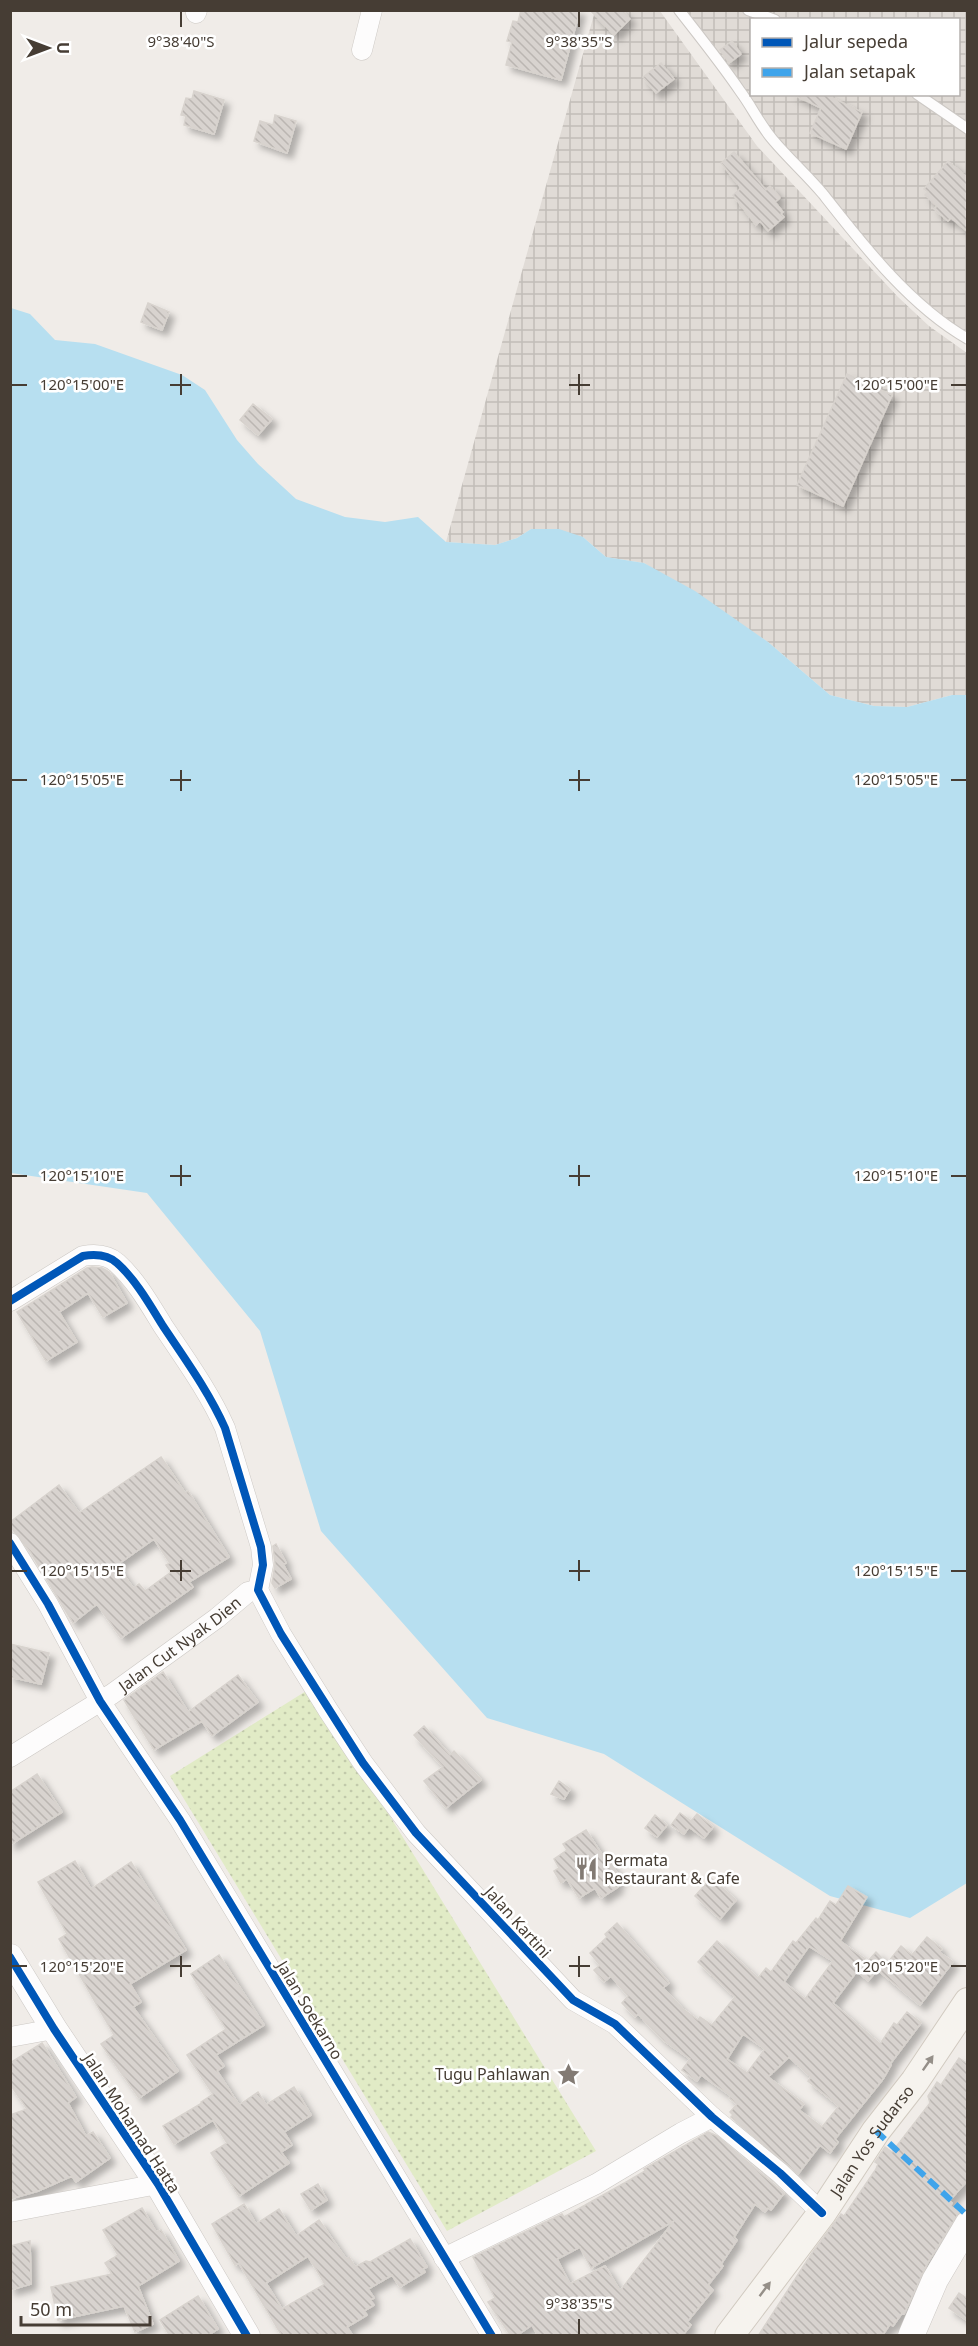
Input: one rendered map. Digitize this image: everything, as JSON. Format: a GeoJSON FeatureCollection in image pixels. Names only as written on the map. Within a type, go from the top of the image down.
{"type":"FeatureCollection","features":[{"type":"Feature","properties":{"kind":"main road","name":"Jalan Yos Sudarso"},"geometry":{"type":"LineString","coordinates":[[729,2336],[822,2213],[876,2131],[915,2081],[968,2002]]}},
{"type":"Feature","properties":{"kind":"street"},"geometry":{"type":"LineString","coordinates":[[362,50],[372,10]]}},
{"type":"Feature","properties":{"kind":"street"},"geometry":{"type":"LineString","coordinates":[[10,1300],[83,1256],[95,1254],[117,1262],[141,1293],[184,1358],[225,1428],[261,1547],[263,1565],[258,1590]]}},
{"type":"Feature","properties":{"kind":"street","name":"Jalan Soekarno"},"geometry":{"type":"LineString","coordinates":[[10,1543],[48,1604],[100,1701],[180,1820],[492,2336]]}},
{"type":"Feature","properties":{"kind":"street","name":"Jalan Cut Nyak Dien"},"geometry":{"type":"LineString","coordinates":[[10,1757],[100,1701],[176,1648],[248,1592],[258,1590]]}},
{"type":"Feature","properties":{"kind":"street","name":"Jalan Kartini"},"geometry":{"type":"LineString","coordinates":[[258,1590],[328,1710],[363,1764],[416,1833],[573,2000],[615,2024],[712,2117],[780,2173],[822,2213]]}},
{"type":"Feature","properties":{"kind":"street","name":"Jalan Mohamad Hatta"},"geometry":{"type":"LineString","coordinates":[[10,1957],[54,2029],[158,2184],[247,2336]]}},
{"type":"Feature","properties":{"kind":"street"},"geometry":{"type":"LineString","coordinates":[[10,2037],[54,2029]]}},
{"type":"Feature","properties":{"kind":"street"},"geometry":{"type":"LineString","coordinates":[[444,2258],[596,2184],[712,2117]]}},
{"type":"Feature","properties":{"kind":"street"},"geometry":{"type":"LineString","coordinates":[[10,2212],[158,2184]]}},
{"type":"Feature","properties":{"kind":"street"},"geometry":{"type":"LineString","coordinates":[[915,2334],[935,2280],[968,2224]]}},
{"type":"Feature","properties":{"kind":"lane"},"geometry":{"type":"LineString","coordinates":[[679,10],[740,91],[772,139],[814,184],[857,237],[891,275],[956,333],[968,339]]}},
{"type":"Feature","properties":{"kind":"lane"},"geometry":{"type":"LineString","coordinates":[[748,10],[770,18]]}},
{"type":"Feature","properties":{"kind":"lane"},"geometry":{"type":"LineString","coordinates":[[920,96],[968,129]]}},
{"type":"Feature","properties":{"kind":"shaded area"},"geometry":{"type":"Polygon","coordinates":[[[595,11],[660,11],[757,146],[898,297],[929,326],[967,353],[967,695],[952,695],[907,707],[874,706],[830,695],[768,642],[644,563],[606,557],[583,537],[531,529],[517,538],[495,545],[446,542],[595,11]]]}},
{"type":"Feature","properties":{"kind":"shaded area"},"geometry":{"type":"Polygon","coordinates":[[[684,11],[967,11],[967,334],[913,292],[787,157],[684,11]]]}},
{"type":"Feature","properties":{"kind":"green space"},"geometry":{"type":"Polygon","coordinates":[[[311,1688],[596,2151],[447,2231],[170,1776],[311,1688]]]}},
{"type":"Feature","properties":{"kind":"water"},"geometry":{"type":"Polygon","coordinates":[[[11,308],[30,314],[55,340],[95,344],[182,375],[205,390],[237,440],[258,464],[296,499],[345,517],[385,522],[418,517],[446,542],[495,545],[517,538],[531,529],[559,529],[583,537],[606,557],[644,563],[695,591],[768,642],[830,695],[874,706],[907,707],[952,695],[967,695],[967,1883],[910,1918],[830,1896],[604,1754],[487,1718],[321,1531],[260,1331],[147,1193],[11,1173],[11,308]]]}},
{"type":"Feature","properties":{"kind":"building"},"geometry":{"type":"Polygon","coordinates":[[[521,10],[580,10],[561,80],[506,65],[512,42],[507,41],[513,21],[518,22],[521,10]]]}},
{"type":"Feature","properties":{"kind":"building"},"geometry":{"type":"Polygon","coordinates":[[[590,10],[622,10],[630,19],[614,35],[590,10]]]}},
{"type":"Feature","properties":{"kind":"building"},"geometry":{"type":"Polygon","coordinates":[[[732,41],[741,54],[729,63],[720,50],[732,41]]]}},
{"type":"Feature","properties":{"kind":"building"},"geometry":{"type":"Polygon","coordinates":[[[661,63],[674,79],[656,93],[643,77],[661,63]]]}},
{"type":"Feature","properties":{"kind":"building"},"geometry":{"type":"Polygon","coordinates":[[[194,91],[224,100],[214,134],[184,125],[186,116],[181,115],[186,98],[192,99],[194,91]]]}},
{"type":"Feature","properties":{"kind":"building"},"geometry":{"type":"Polygon","coordinates":[[[796,96],[829,96],[862,112],[846,149],[810,133],[821,108],[796,96]]]}},
{"type":"Feature","properties":{"kind":"building"},"geometry":{"type":"Polygon","coordinates":[[[275,115],[296,121],[287,153],[254,141],[260,121],[273,125],[275,115]]]}},
{"type":"Feature","properties":{"kind":"building"},"geometry":{"type":"Polygon","coordinates":[[[734,152],[766,190],[770,186],[780,198],[775,202],[784,217],[768,231],[760,221],[756,225],[733,195],[741,188],[721,163],[734,152]]]}},
{"type":"Feature","properties":{"kind":"building"},"geometry":{"type":"Polygon","coordinates":[[[948,161],[968,178],[968,232],[951,218],[948,221],[934,209],[937,206],[925,195],[928,192],[924,189],[948,161]]]}},
{"type":"Feature","properties":{"kind":"building"},"geometry":{"type":"Polygon","coordinates":[[[148,303],[169,312],[162,330],[141,322],[148,303]]]}},
{"type":"Feature","properties":{"kind":"building"},"geometry":{"type":"Polygon","coordinates":[[[847,374],[892,395],[843,506],[797,485],[847,374]]]}},
{"type":"Feature","properties":{"kind":"building"},"geometry":{"type":"Polygon","coordinates":[[[253,404],[272,419],[258,435],[240,420],[253,404]]]}},
{"type":"Feature","properties":{"kind":"building"},"geometry":{"type":"Polygon","coordinates":[[[92,1267],[102,1268],[109,1272],[127,1303],[103,1317],[88,1293],[59,1312],[77,1342],[46,1361],[17,1312],[92,1267]]]}},
{"type":"Feature","properties":{"kind":"building"},"geometry":{"type":"Polygon","coordinates":[[[161,1457],[185,1493],[188,1491],[229,1557],[189,1582],[193,1587],[121,1638],[97,1604],[73,1623],[31,1553],[10,1526],[10,1522],[59,1485],[79,1513],[161,1457]],[[154,1539],[117,1565],[133,1588],[139,1584],[145,1591],[171,1572],[166,1565],[170,1563],[154,1539]]]}},
{"type":"Feature","properties":{"kind":"building"},"geometry":{"type":"Polygon","coordinates":[[[276,1544],[291,1579],[275,1588],[272,1583],[275,1564],[273,1546],[276,1544]]]}},
{"type":"Feature","properties":{"kind":"building"},"geometry":{"type":"Polygon","coordinates":[[[10,1644],[49,1653],[41,1684],[10,1677],[10,1644]]]}},
{"type":"Feature","properties":{"kind":"building"},"geometry":{"type":"Polygon","coordinates":[[[163,1672],[188,1712],[238,1675],[258,1702],[212,1736],[202,1721],[154,1750],[124,1700],[163,1672]]]}},
{"type":"Feature","properties":{"kind":"building"},"geometry":{"type":"Polygon","coordinates":[[[424,1726],[450,1755],[454,1751],[481,1780],[446,1808],[424,1781],[443,1767],[414,1735],[424,1726]]]}},
{"type":"Feature","properties":{"kind":"building"},"geometry":{"type":"Polygon","coordinates":[[[37,1774],[62,1812],[10,1845],[10,1792],[37,1774]]]}},
{"type":"Feature","properties":{"kind":"building"},"geometry":{"type":"Polygon","coordinates":[[[559,1781],[570,1789],[564,1799],[551,1794],[559,1781]]]}},
{"type":"Feature","properties":{"kind":"building"},"geometry":{"type":"Polygon","coordinates":[[[680,1813],[691,1821],[697,1814],[713,1827],[704,1838],[689,1827],[684,1834],[671,1825],[680,1813]]]}},
{"type":"Feature","properties":{"kind":"building"},"geometry":{"type":"Polygon","coordinates":[[[655,1815],[667,1825],[657,1837],[645,1828],[655,1815]]]}},
{"type":"Feature","properties":{"kind":"building","name":"Permata Restaurant & Cafe"},"geometry":{"type":"Polygon","coordinates":[[[586,1830],[608,1864],[610,1862],[621,1879],[615,1883],[618,1887],[601,1898],[595,1888],[579,1898],[567,1879],[561,1883],[554,1871],[559,1868],[554,1859],[567,1850],[563,1844],[586,1830]]]}},
{"type":"Feature","properties":{"kind":"building"},"geometry":{"type":"Polygon","coordinates":[[[75,1861],[91,1889],[131,1862],[186,1950],[130,1984],[141,2002],[133,2007],[178,2071],[139,2098],[101,2044],[114,2035],[59,1939],[67,1934],[38,1882],[75,1861]]]}},
{"type":"Feature","properties":{"kind":"building"},"geometry":{"type":"Polygon","coordinates":[[[711,1878],[736,1900],[720,1919],[695,1896],[711,1878]]]}},
{"type":"Feature","properties":{"kind":"building"},"geometry":{"type":"Polygon","coordinates":[[[848,1886],[867,1897],[840,1941],[868,1961],[876,1952],[885,1961],[868,1981],[857,1971],[833,2003],[880,2044],[894,2023],[897,2025],[907,2012],[921,2023],[890,2064],[883,2079],[835,2139],[838,2142],[830,2153],[820,2145],[798,2174],[731,2117],[733,2115],[730,2112],[737,2104],[729,2098],[731,2096],[701,2075],[697,2081],[682,2070],[690,2059],[663,2040],[638,2014],[635,2017],[622,2003],[628,1996],[611,1976],[604,1982],[594,1970],[600,1965],[590,1953],[607,1937],[605,1934],[617,1923],[669,1983],[663,1988],[683,2009],[698,2020],[700,2017],[712,2025],[735,1997],[698,1962],[717,1941],[758,1978],[766,1968],[771,1972],[793,1941],[796,1943],[816,1918],[818,1920],[830,1901],[836,1905],[848,1886]],[[809,1946],[784,1982],[805,1999],[833,1961],[809,1946]],[[743,2034],[727,2059],[747,2073],[765,2049],[743,2034]],[[789,2057],[768,2077],[804,2104],[799,2110],[822,2127],[839,2106],[808,2081],[811,2077],[789,2057]]]}},
{"type":"Feature","properties":{"kind":"building"},"geometry":{"type":"Polygon","coordinates":[[[927,1937],[942,1949],[939,1952],[953,1962],[920,2005],[880,1972],[901,1946],[912,1955],[927,1937]]]}},
{"type":"Feature","properties":{"kind":"building"},"geometry":{"type":"Polygon","coordinates":[[[219,1955],[264,2025],[216,2055],[224,2066],[217,2071],[239,2105],[258,2092],[266,2105],[294,2087],[311,2115],[284,2132],[292,2145],[281,2152],[289,2163],[239,2196],[211,2153],[227,2143],[213,2120],[174,2144],[163,2126],[213,2094],[187,2055],[226,2029],[191,1974],[219,1955]]]}},
{"type":"Feature","properties":{"kind":"building"},"geometry":{"type":"Polygon","coordinates":[[[42,2043],[76,2097],[68,2103],[86,2136],[93,2132],[110,2158],[76,2182],[72,2176],[38,2191],[10,2199],[10,2115],[27,2109],[10,2084],[10,2063],[42,2043]]]}},
{"type":"Feature","properties":{"kind":"building"},"geometry":{"type":"Polygon","coordinates":[[[959,2058],[968,2064],[968,2180],[949,2201],[952,2203],[950,2206],[959,2213],[928,2262],[904,2314],[902,2313],[893,2326],[890,2324],[882,2336],[758,2336],[812,2253],[841,2214],[844,2216],[876,2169],[878,2164],[875,2162],[885,2147],[892,2152],[930,2103],[928,2096],[937,2082],[941,2085],[959,2058]]]}},
{"type":"Feature","properties":{"kind":"building"},"geometry":{"type":"Polygon","coordinates":[[[708,2132],[717,2136],[784,2193],[771,2210],[768,2208],[765,2212],[755,2204],[734,2237],[737,2240],[721,2264],[723,2266],[708,2285],[713,2290],[687,2322],[691,2325],[682,2336],[538,2336],[532,2325],[516,2336],[511,2336],[488,2302],[495,2298],[473,2257],[562,2214],[564,2217],[645,2171],[644,2169],[708,2132]],[[674,2221],[591,2268],[580,2247],[557,2259],[570,2284],[605,2266],[620,2291],[674,2221]]]}},
{"type":"Feature","properties":{"kind":"building"},"geometry":{"type":"Polygon","coordinates":[[[318,2184],[327,2200],[311,2210],[301,2194],[318,2184]]]}},
{"type":"Feature","properties":{"kind":"building"},"geometry":{"type":"Polygon","coordinates":[[[244,2204],[256,2224],[279,2209],[296,2236],[319,2220],[346,2259],[349,2257],[355,2267],[366,2261],[370,2262],[410,2239],[427,2267],[423,2269],[425,2272],[400,2287],[392,2275],[368,2289],[374,2298],[370,2300],[374,2305],[364,2311],[367,2315],[347,2327],[353,2336],[282,2336],[239,2263],[235,2265],[212,2224],[244,2204]],[[308,2256],[266,2283],[282,2309],[325,2284],[308,2256]]]}},
{"type":"Feature","properties":{"kind":"building"},"geometry":{"type":"Polygon","coordinates":[[[142,2208],[156,2232],[161,2230],[179,2261],[138,2286],[153,2324],[135,2332],[124,2306],[58,2320],[51,2287],[112,2274],[105,2263],[118,2255],[103,2230],[142,2208]]]}},
{"type":"Feature","properties":{"kind":"building"},"geometry":{"type":"Polygon","coordinates":[[[30,2241],[31,2284],[10,2290],[10,2246],[30,2241]]]}},
{"type":"Feature","properties":{"kind":"building"},"geometry":{"type":"Polygon","coordinates":[[[959,2293],[968,2299],[968,2321],[949,2308],[959,2293]]]}},
{"type":"Feature","properties":{"kind":"building"},"geometry":{"type":"Polygon","coordinates":[[[198,2296],[218,2329],[207,2336],[170,2336],[160,2320],[198,2296]]]}},
{"type":"Feature","properties":{"kind":"marked path"},"geometry":{"type":"LineString","coordinates":[[876,2131],[968,2216]]}},
{"type":"Feature","properties":{"kind":"cycle path"},"geometry":{"type":"LineString","coordinates":[[10,1301],[83,1256],[105,1256],[124,1270],[148,1301],[219,1415],[261,1547],[263,1565],[258,1590],[281,1634],[363,1763],[416,1833],[573,2000],[615,2024],[712,2117],[780,2173],[822,2213]]}},
{"type":"Feature","properties":{"kind":"cycle path"},"geometry":{"type":"LineString","coordinates":[[10,1543],[48,1604],[100,1701],[180,1820],[492,2336]]}},
{"type":"Feature","properties":{"kind":"cycle path"},"geometry":{"type":"LineString","coordinates":[[10,1957],[54,2029],[158,2184],[247,2336]]}},
{"type":"Feature","properties":{"kind":"place","name":"Permata Restaurant & Cafe"},"geometry":{"type":"Point","coordinates":[586,1869]}},
{"type":"Feature","properties":{"kind":"place","name":"Tugu Pahlawan"},"geometry":{"type":"Point","coordinates":[568,2074]}}]}
